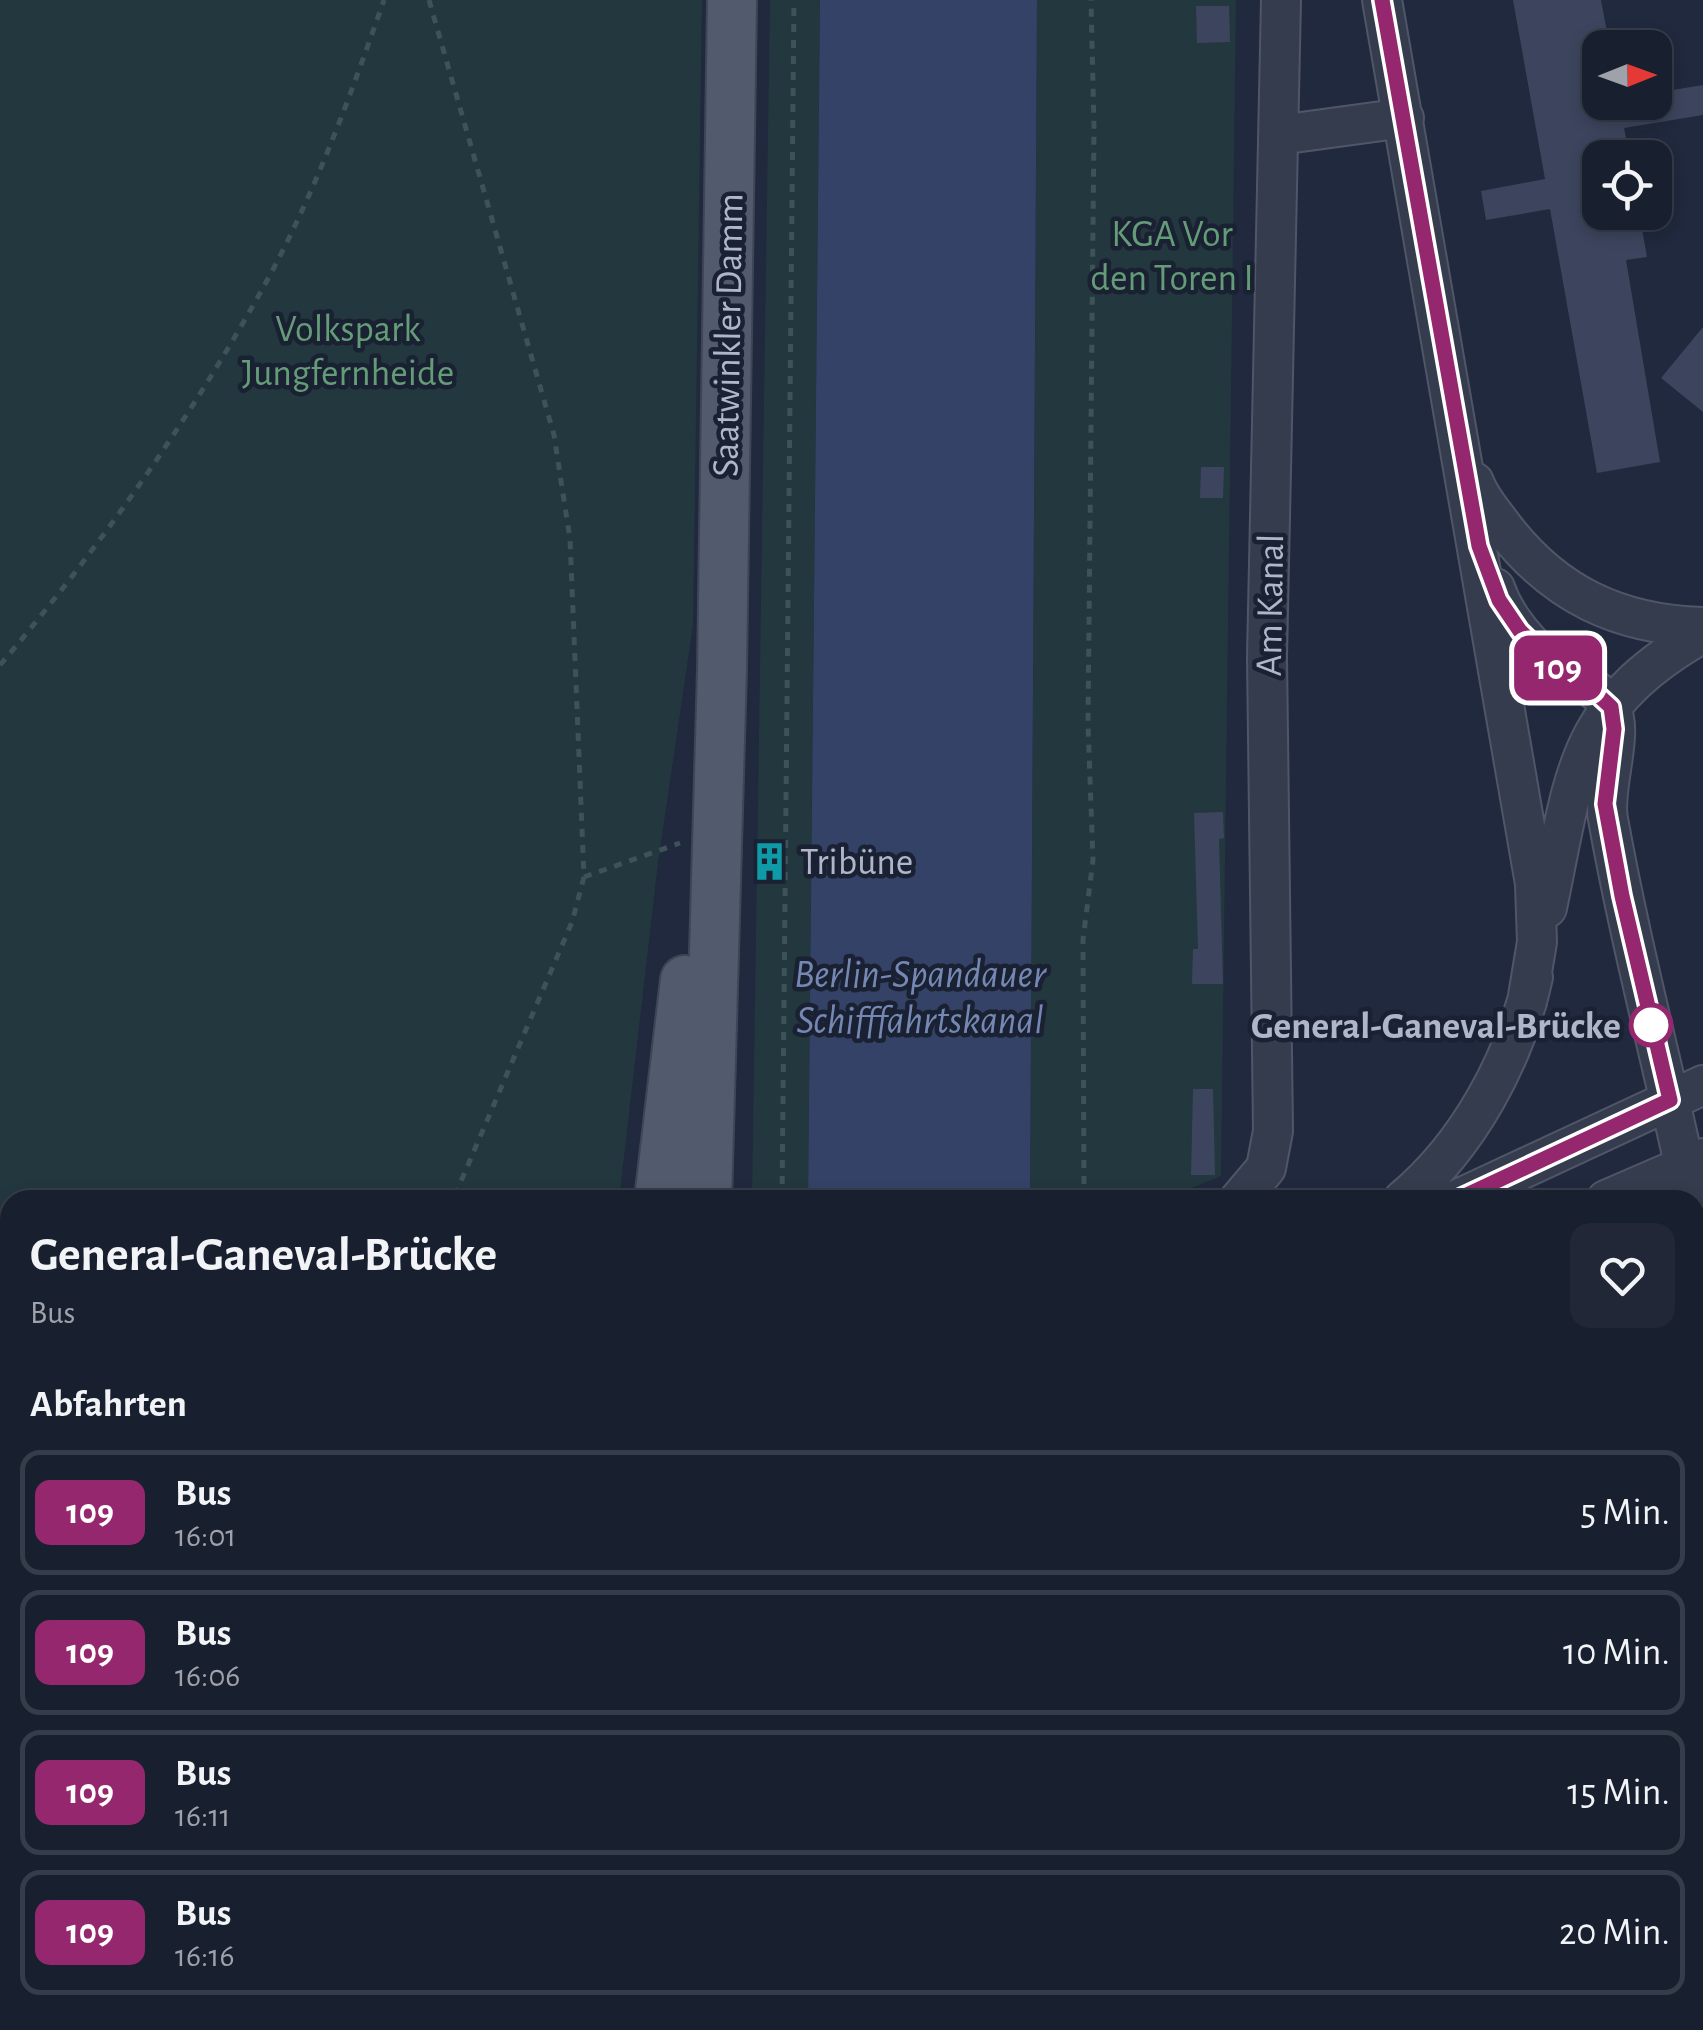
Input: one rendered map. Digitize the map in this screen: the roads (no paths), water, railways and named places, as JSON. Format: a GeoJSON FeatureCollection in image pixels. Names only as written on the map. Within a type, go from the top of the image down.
{"type":"FeatureCollection","features":[{"type":"Feature","properties":{"kind":"main road","name":"Saatwinkler Damm"},"geometry":{"type":"LineString","coordinates":[[707,1190],[722,669],[732,0]]}},
{"type":"Feature","properties":{"kind":"main road","name":"Saatwinkler Damm"},"geometry":{"type":"LineString","coordinates":[[660,1190],[722,669]]}},
{"type":"Feature","properties":{"kind":"street","name":"Am Kanal"},"geometry":{"type":"LineString","coordinates":[[1247,1190],[1266,1168],[1274,1130],[1267,657],[1281,0]]}},
{"type":"Feature","properties":{"kind":"street"},"geometry":{"type":"LineString","coordinates":[[1382,0],[1535,884],[1537,942],[1528,1002]]}},
{"type":"Feature","properties":{"kind":"street"},"geometry":{"type":"LineString","coordinates":[[1278,135],[1404,118]]}},
{"type":"Feature","properties":{"kind":"street"},"geometry":{"type":"LineString","coordinates":[[1458,434],[1478,494],[1522,551],[1566,591],[1630,617],[1703,630]]}},
{"type":"Feature","properties":{"kind":"street"},"geometry":{"type":"LineString","coordinates":[[1479,546],[1499,600],[1520,631],[1556,666],[1586,684],[1611,707],[1614,729],[1605,804],[1622,896],[1686,1092],[1693,1174],[1639,1190]]}},
{"type":"Feature","properties":{"kind":"street"},"geometry":{"type":"LineString","coordinates":[[1412,1190],[1467,1130],[1500,1069],[1528,1002],[1580,754],[1611,707],[1665,655],[1703,630]]}},
{"type":"Feature","properties":{"kind":"street"},"geometry":{"type":"LineString","coordinates":[[1477,1190],[1686,1092]]}},
{"type":"Feature","properties":{"kind":"water","name":"Berlin-Spandauer Schifffahrtskanal"},"geometry":{"type":"Polygon","coordinates":[[[820,0],[1037,0],[1030,1190],[808,1190],[820,0]]]}},
{"type":"Feature","properties":{"kind":"place","name":"Tribüne"},"geometry":{"type":"Point","coordinates":[770,861]}},
{"type":"Feature","properties":{"kind":"place","name":"General-Ganeval-Brücke"},"geometry":{"type":"Point","coordinates":[1651,1025]}},
{"type":"Feature","properties":{"kind":"park label","name":"KGA Vor den Toren I"},"geometry":{"type":"Point","coordinates":[1172,255]}},
{"type":"Feature","properties":{"kind":"park label","name":"Volkspark Jungfernheide"},"geometry":{"type":"Point","coordinates":[348,350]}}]}
